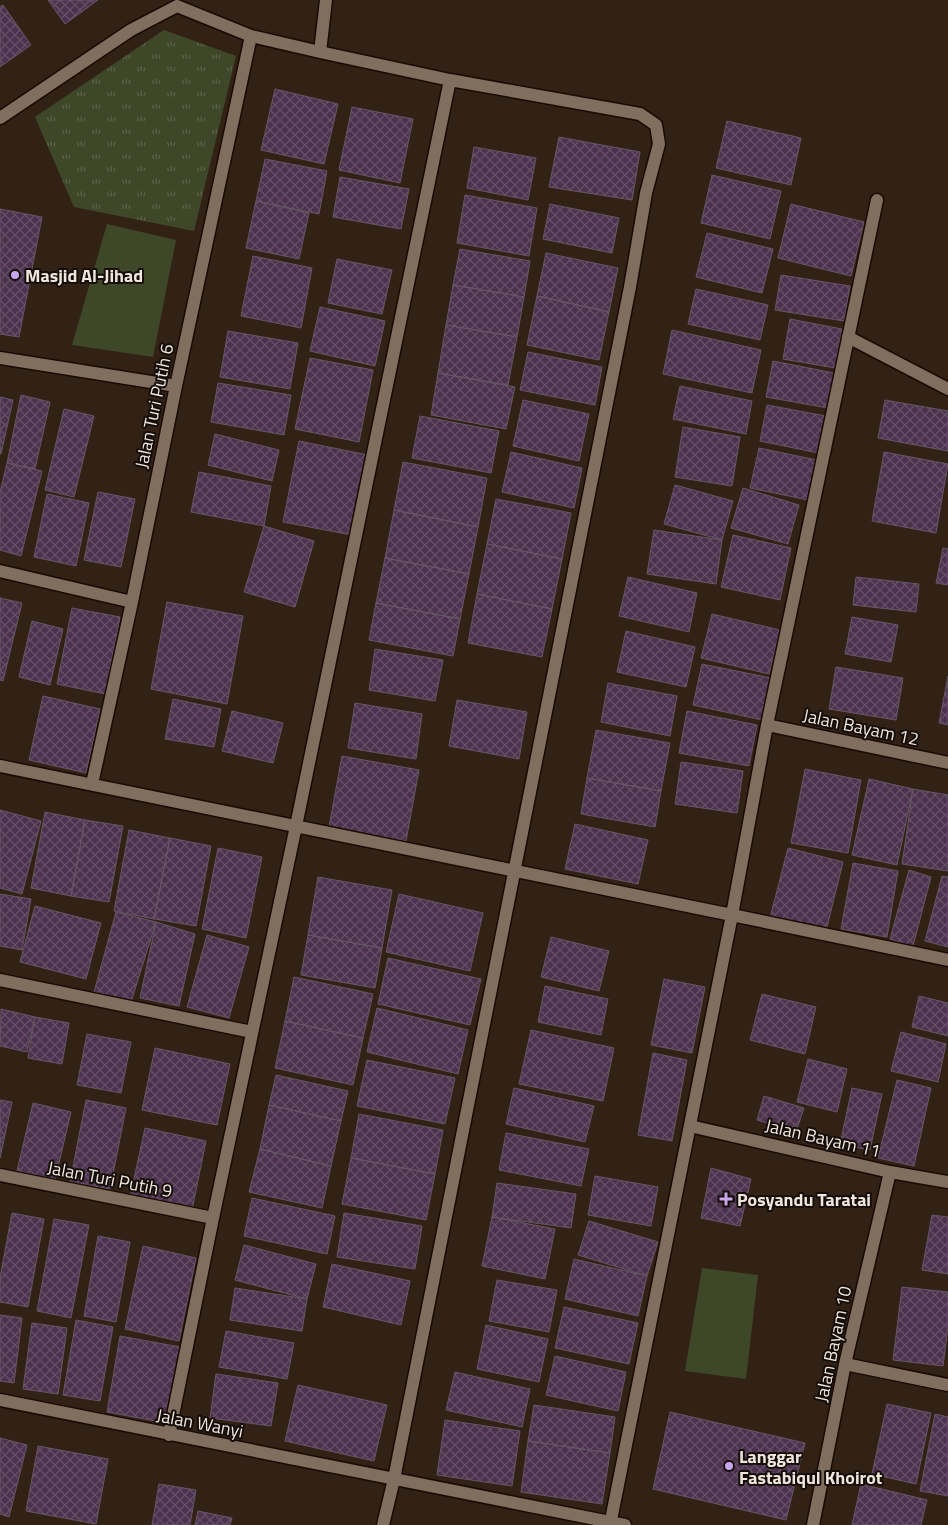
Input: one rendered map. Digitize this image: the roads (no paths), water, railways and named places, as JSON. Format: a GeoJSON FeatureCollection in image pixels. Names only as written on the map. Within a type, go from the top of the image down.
{"type":"FeatureCollection","features":[{"type":"Feature","properties":{"kind":"street"},"geometry":{"type":"LineString","coordinates":[[320,52],[326,0]]}},
{"type":"Feature","properties":{"kind":"street"},"geometry":{"type":"LineString","coordinates":[[0,118],[131,30],[176,3],[251,36],[450,80],[640,114],[656,126],[659,144],[646,193],[630,287],[394,1479],[383,1525]]}},
{"type":"Feature","properties":{"kind":"street","name":"Jalan Turi Putih 6"},"geometry":{"type":"LineString","coordinates":[[92,784],[251,36]]}},
{"type":"Feature","properties":{"kind":"street"},"geometry":{"type":"LineString","coordinates":[[169,1435],[212,1218],[296,826],[450,80]]}},
{"type":"Feature","properties":{"kind":"street"},"geometry":{"type":"LineString","coordinates":[[610,1524],[732,915],[767,725],[877,200]]}},
{"type":"Feature","properties":{"kind":"street"},"geometry":{"type":"LineString","coordinates":[[848,337],[948,389]]}},
{"type":"Feature","properties":{"kind":"street"},"geometry":{"type":"LineString","coordinates":[[0,358],[176,386]]}},
{"type":"Feature","properties":{"kind":"street"},"geometry":{"type":"LineString","coordinates":[[0,571],[132,602]]}},
{"type":"Feature","properties":{"kind":"street","name":"Jalan Bayam 12"},"geometry":{"type":"LineString","coordinates":[[767,725],[948,763]]}},
{"type":"Feature","properties":{"kind":"street"},"geometry":{"type":"LineString","coordinates":[[0,766],[948,960]]}},
{"type":"Feature","properties":{"kind":"street"},"geometry":{"type":"LineString","coordinates":[[0,980],[252,1032]]}},
{"type":"Feature","properties":{"kind":"street","name":"Jalan Bayam 11"},"geometry":{"type":"LineString","coordinates":[[690,1126],[890,1172],[948,1182]]}},
{"type":"Feature","properties":{"kind":"street","name":"Jalan Bayam 10"},"geometry":{"type":"LineString","coordinates":[[813,1525],[845,1364],[890,1172]]}},
{"type":"Feature","properties":{"kind":"street","name":"Jalan Turi Putih 9"},"geometry":{"type":"LineString","coordinates":[[0,1175],[212,1218]]}},
{"type":"Feature","properties":{"kind":"street"},"geometry":{"type":"LineString","coordinates":[[845,1364],[948,1385]]}},
{"type":"Feature","properties":{"kind":"street","name":"Jalan Wanyi"},"geometry":{"type":"LineString","coordinates":[[0,1400],[610,1524],[625,1525]]}},
{"type":"Feature","properties":{"kind":"place","name":"Masjid Al-Jihad"},"geometry":{"type":"Point","coordinates":[15,275]}},
{"type":"Feature","properties":{"kind":"place","name":"Posyandu Taratai"},"geometry":{"type":"Point","coordinates":[726,1199]}},
{"type":"Feature","properties":{"kind":"place","name":"Langgar Fastabiqul Khoirot"},"geometry":{"type":"Point","coordinates":[729,1466]}}]}
